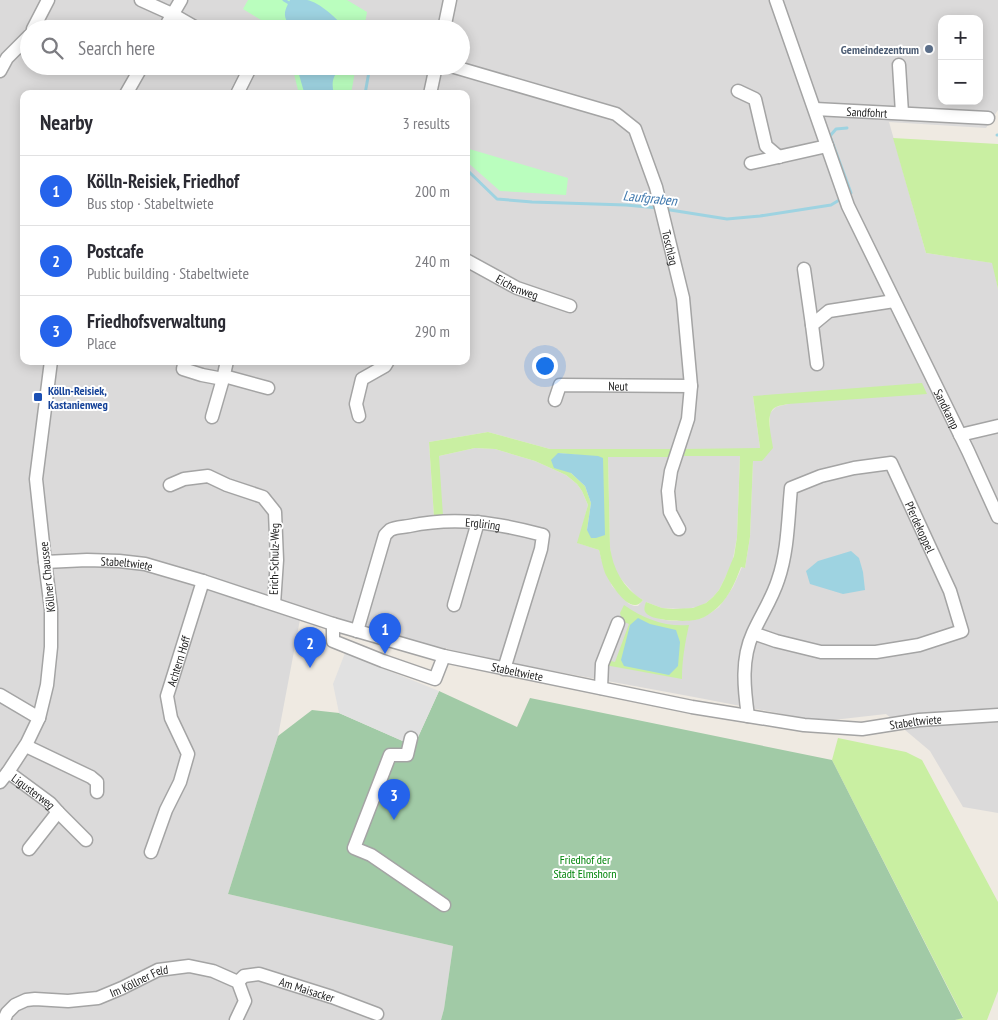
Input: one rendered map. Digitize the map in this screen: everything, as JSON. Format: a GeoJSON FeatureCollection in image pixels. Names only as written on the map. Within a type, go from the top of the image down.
{"type":"FeatureCollection","features":[{"type":"Feature","properties":{"kind":"street"},"geometry":{"type":"LineString","coordinates":[[38,20],[48,0]]}},
{"type":"Feature","properties":{"kind":"street"},"geometry":{"type":"LineString","coordinates":[[141,0],[182,20]]}},
{"type":"Feature","properties":{"kind":"street"},"geometry":{"type":"LineString","coordinates":[[169,20],[181,0]]}},
{"type":"Feature","properties":{"kind":"street"},"geometry":{"type":"LineString","coordinates":[[446,20],[450,0]]}},
{"type":"Feature","properties":{"kind":"street","name":"Sandkamp"},"geometry":{"type":"LineString","coordinates":[[776,0],[848,206],[998,517]]}},
{"type":"Feature","properties":{"kind":"street"},"geometry":{"type":"LineString","coordinates":[[0,71],[7,58],[20,45]]}},
{"type":"Feature","properties":{"kind":"street"},"geometry":{"type":"LineString","coordinates":[[899,65],[902,113]]}},
{"type":"Feature","properties":{"kind":"street","name":"Toschlag"},"geometry":{"type":"LineString","coordinates":[[470,72],[616,114],[634,129],[656,187],[683,298],[691,386],[688,419],[671,471],[668,491],[670,512],[679,529]]}},
{"type":"Feature","properties":{"kind":"street"},"geometry":{"type":"LineString","coordinates":[[128,90],[137,75]]}},
{"type":"Feature","properties":{"kind":"street"},"geometry":{"type":"LineString","coordinates":[[239,90],[247,75]]}},
{"type":"Feature","properties":{"kind":"street"},"geometry":{"type":"LineString","coordinates":[[431,90],[434,75]]}},
{"type":"Feature","properties":{"kind":"street"},"geometry":{"type":"LineString","coordinates":[[738,91],[755,99],[766,146],[779,157]]}},
{"type":"Feature","properties":{"kind":"street","name":"Sandfohrt"},"geometry":{"type":"LineString","coordinates":[[815,109],[988,118]]}},
{"type":"Feature","properties":{"kind":"street"},"geometry":{"type":"LineString","coordinates":[[751,163],[827,146]]}},
{"type":"Feature","properties":{"kind":"street","name":"Eichenweg"},"geometry":{"type":"LineString","coordinates":[[470,262],[516,288],[570,306]]}},
{"type":"Feature","properties":{"kind":"street"},"geometry":{"type":"LineString","coordinates":[[804,269],[817,364]]}},
{"type":"Feature","properties":{"kind":"street"},"geometry":{"type":"LineString","coordinates":[[812,324],[829,311],[894,301]]}},
{"type":"Feature","properties":{"kind":"street","name":"Köllner Chaussee"},"geometry":{"type":"LineString","coordinates":[[4,777],[26,746],[39,718],[47,684],[51,648],[52,609],[36,479],[50,365]]}},
{"type":"Feature","properties":{"kind":"street"},"geometry":{"type":"LineString","coordinates":[[184,365],[183,369],[202,375],[224,377],[268,388]]}},
{"type":"Feature","properties":{"kind":"street"},"geometry":{"type":"LineString","coordinates":[[212,417],[226,365]]}},
{"type":"Feature","properties":{"kind":"street"},"geometry":{"type":"LineString","coordinates":[[359,416],[356,404],[362,379],[386,365]]}},
{"type":"Feature","properties":{"kind":"street","name":"Neut"},"geometry":{"type":"LineString","coordinates":[[555,400],[560,386],[691,386]]}},
{"type":"Feature","properties":{"kind":"street"},"geometry":{"type":"LineString","coordinates":[[960,435],[998,426]]}},
{"type":"Feature","properties":{"kind":"street","name":"Pferdekoppel"},"geometry":{"type":"LineString","coordinates":[[748,716],[744,671],[747,650],[753,633],[767,607],[778,580],[783,560],[791,488],[821,476],[854,468],[891,463],[950,592],[962,631],[919,645],[876,652],[821,652],[776,641],[753,633]]}},
{"type":"Feature","properties":{"kind":"street","name":"Erich-Schulz-Weg"},"geometry":{"type":"LineString","coordinates":[[170,486],[184,479],[208,476],[227,485],[263,497],[275,512],[277,560],[274,604]]}},
{"type":"Feature","properties":{"kind":"street","name":"Ergliring"},"geometry":{"type":"LineString","coordinates":[[357,631],[385,535],[390,530],[416,524],[451,520],[516,528],[543,535],[541,549],[504,669]]}},
{"type":"Feature","properties":{"kind":"street"},"geometry":{"type":"LineString","coordinates":[[454,606],[478,522]]}},
{"type":"Feature","properties":{"kind":"street","name":"Stabeltwiete"},"geometry":{"type":"LineString","coordinates":[[45,562],[87,560],[145,564],[333,624],[444,656],[692,707],[804,725],[862,729],[919,720],[998,715]]}},
{"type":"Feature","properties":{"kind":"street","name":"Achtern Hoff"},"geometry":{"type":"LineString","coordinates":[[151,852],[166,810],[180,782],[188,754],[171,718],[167,696],[203,582]]}},
{"type":"Feature","properties":{"kind":"street"},"geometry":{"type":"LineString","coordinates":[[600,688],[602,664],[618,622]]}},
{"type":"Feature","properties":{"kind":"street"},"geometry":{"type":"LineString","coordinates":[[333,624],[333,641],[435,679],[444,656]]}},
{"type":"Feature","properties":{"kind":"street"},"geometry":{"type":"LineString","coordinates":[[0,695],[39,718]]}},
{"type":"Feature","properties":{"kind":"street"},"geometry":{"type":"LineString","coordinates":[[411,738],[408,755],[390,755],[354,848],[371,855],[444,905]]}},
{"type":"Feature","properties":{"kind":"street"},"geometry":{"type":"LineString","coordinates":[[26,746],[91,777],[97,782],[97,792]]}},
{"type":"Feature","properties":{"kind":"street","name":"Ligusterweg"},"geometry":{"type":"LineString","coordinates":[[4,777],[50,804],[86,840]]}},
{"type":"Feature","properties":{"kind":"street","name":"Ligusterweg"},"geometry":{"type":"LineString","coordinates":[[29,849],[58,812]]}},
{"type":"Feature","properties":{"kind":"street","name":"Im Köllner Feld"},"geometry":{"type":"LineString","coordinates":[[4,1020],[7,1013],[15,1005],[26,1000],[68,1001],[98,998],[158,970],[189,966],[213,971],[238,982]]}},
{"type":"Feature","properties":{"kind":"street","name":"Am Maisacker"},"geometry":{"type":"LineString","coordinates":[[238,982],[244,976],[259,974],[332,997],[377,1014]]}},
{"type":"Feature","properties":{"kind":"street"},"geometry":{"type":"LineString","coordinates":[[236,1020],[245,1001],[238,982]]}},
{"type":"Feature","properties":{"kind":"shaded area"},"geometry":{"type":"Polygon","coordinates":[[[0,0],[998,0],[998,110],[986,128],[889,122],[926,253],[993,263],[998,289],[998,813],[963,807],[930,751],[886,714],[833,720],[808,719],[510,663],[394,637],[302,609],[278,736],[228,894],[453,946],[441,1020],[0,1020],[0,0]],[[753,396],[760,448],[680,456],[740,456],[737,537],[732,564],[719,590],[706,603],[698,607],[684,609],[662,608],[646,602],[660,619],[671,621],[693,620],[702,618],[712,612],[719,607],[733,587],[742,567],[745,568],[750,537],[753,461],[762,461],[770,426],[770,413],[776,407],[788,404],[753,396]],[[488,432],[429,442],[434,517],[439,456],[475,448],[495,449],[535,461],[566,475],[582,491],[588,505],[578,543],[599,550],[612,586],[629,604],[638,606],[643,600],[636,596],[621,579],[616,572],[611,558],[608,457],[670,457],[673,449],[550,449],[488,432]]]}},
{"type":"Feature","properties":{"kind":"shaded area"},"geometry":{"type":"Polygon","coordinates":[[[345,653],[439,691],[414,746],[339,713],[333,684],[345,653]]]}},
{"type":"Feature","properties":{"kind":"green space"},"geometry":{"type":"Polygon","coordinates":[[[248,0],[347,0],[367,12],[366,20],[261,20],[243,9],[248,0]]]}},
{"type":"Feature","properties":{"kind":"green space"},"geometry":{"type":"Polygon","coordinates":[[[294,75],[354,75],[352,90],[298,90],[294,75]]]}},
{"type":"Feature","properties":{"kind":"green space"},"geometry":{"type":"Polygon","coordinates":[[[893,138],[998,144],[998,289],[992,263],[926,253],[893,138]]]}},
{"type":"Feature","properties":{"kind":"green space"},"geometry":{"type":"Polygon","coordinates":[[[470,149],[568,178],[566,195],[500,191],[470,165],[470,149]]]}},
{"type":"Feature","properties":{"kind":"green space"},"geometry":{"type":"Polygon","coordinates":[[[922,383],[927,394],[788,404],[778,406],[772,410],[770,414],[770,432],[773,448],[762,461],[753,461],[750,537],[745,568],[741,567],[733,586],[722,603],[704,617],[697,620],[677,621],[655,618],[645,612],[646,602],[662,608],[673,609],[693,608],[706,603],[719,590],[734,556],[737,537],[740,456],[680,456],[683,449],[760,448],[753,396],[922,383]]]}},
{"type":"Feature","properties":{"kind":"green space"},"geometry":{"type":"Polygon","coordinates":[[[488,432],[550,449],[673,449],[670,457],[608,457],[611,555],[620,577],[630,590],[643,600],[633,605],[621,597],[605,573],[599,550],[577,543],[588,505],[577,484],[566,475],[535,461],[495,449],[475,448],[439,456],[443,516],[434,517],[429,442],[488,432]],[[558,453],[571,473],[585,486],[591,503],[587,530],[605,535],[578,455],[558,453]]]}},
{"type":"Feature","properties":{"kind":"green space"},"geometry":{"type":"Polygon","coordinates":[[[624,605],[655,621],[672,625],[689,625],[682,679],[605,665],[607,660],[615,662],[629,624],[622,621],[620,613],[624,605]]]}},
{"type":"Feature","properties":{"kind":"green space","name":"Friedhof der Stadt Elmshorn"},"geometry":{"type":"Polygon","coordinates":[[[439,691],[517,727],[530,698],[832,760],[963,1018],[955,1020],[441,1020],[453,946],[228,894],[278,736],[312,710],[339,713],[414,746],[439,691]]]}},
{"type":"Feature","properties":{"kind":"green space"},"geometry":{"type":"Polygon","coordinates":[[[838,738],[906,752],[922,760],[998,902],[998,991],[987,1020],[955,1020],[963,1017],[832,760],[838,738]]]}},
{"type":"Feature","properties":{"kind":"water"},"geometry":{"type":"Polygon","coordinates":[[[290,0],[312,1],[337,20],[286,20],[286,8],[290,0]]]}},
{"type":"Feature","properties":{"kind":"water"},"geometry":{"type":"Polygon","coordinates":[[[299,75],[336,75],[334,90],[303,90],[299,75]]]}},
{"type":"Feature","properties":{"kind":"water"},"geometry":{"type":"Polygon","coordinates":[[[558,453],[603,458],[605,535],[591,538],[587,530],[591,503],[585,486],[571,473],[554,468],[551,460],[558,453]]]}},
{"type":"Feature","properties":{"kind":"water"},"geometry":{"type":"Polygon","coordinates":[[[851,551],[859,558],[865,590],[843,594],[810,584],[806,571],[818,561],[851,551]]]}},
{"type":"Feature","properties":{"kind":"water"},"geometry":{"type":"Polygon","coordinates":[[[638,618],[650,624],[676,630],[680,642],[678,666],[669,675],[624,666],[621,660],[630,625],[638,618]]]}},
{"type":"Feature","properties":{"kind":"waterway"},"geometry":{"type":"LineString","coordinates":[[284,0],[289,3]]}},
{"type":"Feature","properties":{"kind":"waterway","name":"Laufgraben"},"geometry":{"type":"LineString","coordinates":[[366,90],[368,75]]}},
{"type":"Feature","properties":{"kind":"waterway","name":"Laufgraben"},"geometry":{"type":"LineString","coordinates":[[847,128],[836,129],[830,136],[851,193],[847,195]]}},
{"type":"Feature","properties":{"kind":"waterway","name":"Laufgraben"},"geometry":{"type":"LineString","coordinates":[[470,173],[497,199],[658,208]]}},
{"type":"Feature","properties":{"kind":"waterway","name":"Laufgraben"},"geometry":{"type":"LineString","coordinates":[[664,209],[727,219],[831,205],[841,199]]}},
{"type":"Feature","properties":{"kind":"place","name":"Gemeindezentrum"},"geometry":{"type":"Point","coordinates":[929,49]}},
{"type":"Feature","properties":{"kind":"place","name":"Kölln-Reisiek, Kastanienweg"},"geometry":{"type":"Point","coordinates":[38,397]}},
{"type":"Feature","properties":{"kind":"place","name":"Kölln-Reisiek, Friedhof"},"geometry":{"type":"Point","coordinates":[385,654]}},
{"type":"Feature","properties":{"kind":"place","name":"Postcafe"},"geometry":{"type":"Point","coordinates":[310,668]}},
{"type":"Feature","properties":{"kind":"place","name":"Friedhofsverwaltung"},"geometry":{"type":"Point","coordinates":[394,820]}}]}
